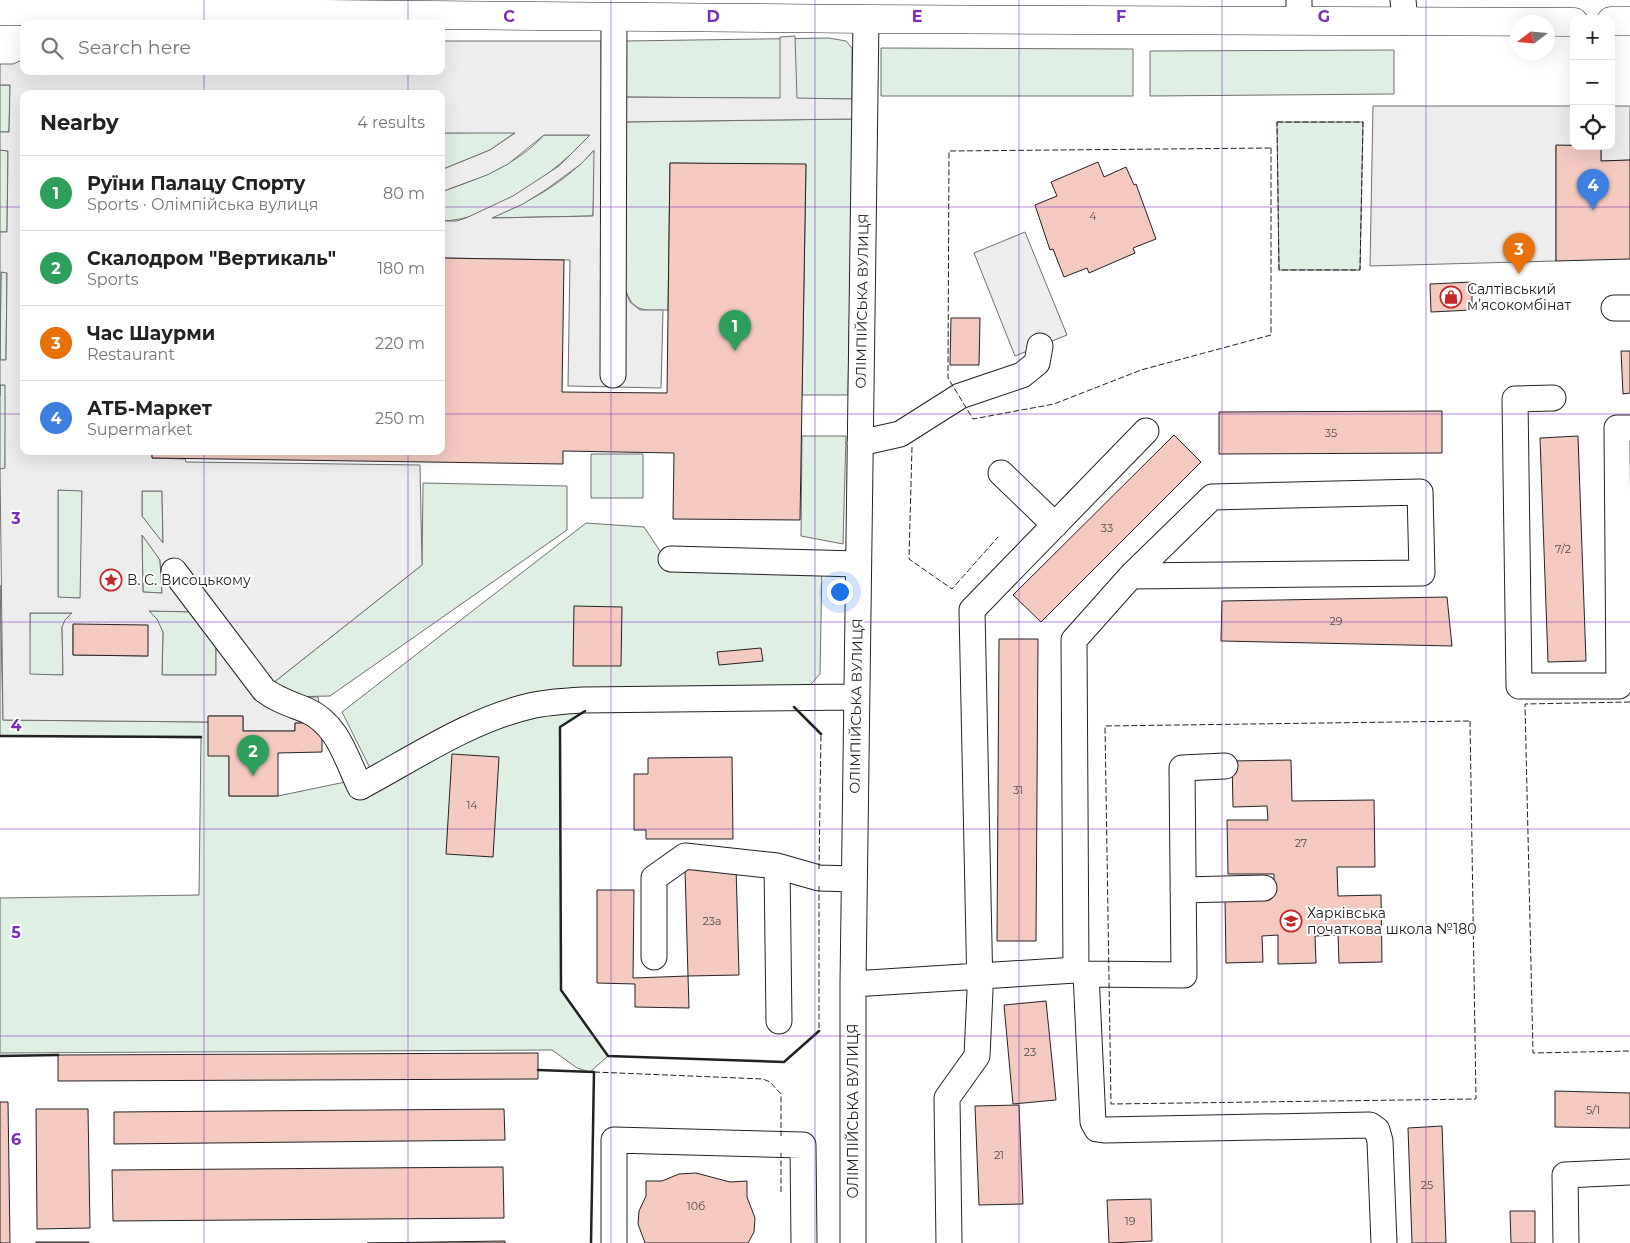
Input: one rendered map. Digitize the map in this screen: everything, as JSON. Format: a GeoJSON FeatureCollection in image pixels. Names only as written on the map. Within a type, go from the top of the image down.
{"type":"FeatureCollection","features":[{"type":"Feature","properties":{"kind":"main road"},"geometry":{"type":"LineString","coordinates":[[0,11],[276,7],[614,17],[756,9],[866,19],[1299,10],[1404,11],[1570,22]]}},
{"type":"Feature","properties":{"kind":"main road"},"geometry":{"type":"LineString","coordinates":[[1615,21],[1630,21]]}},
{"type":"Feature","properties":{"kind":"street"},"geometry":{"type":"LineString","coordinates":[[613,375],[614,17]]}},
{"type":"Feature","properties":{"kind":"street","name":"ОЛІМПІЙСЬКА ВУЛИЦЯ"},"geometry":{"type":"LineString","coordinates":[[853,1243],[854,879],[866,19]]}},
{"type":"Feature","properties":{"kind":"street"},"geometry":{"type":"LineString","coordinates":[[860,443],[900,434],[960,396],[1022,375],[1037,363],[1040,346]]}},
{"type":"Feature","properties":{"kind":"street"},"geometry":{"type":"LineString","coordinates":[[1553,398],[1515,399],[1519,686],[1624,686],[1617,428],[1630,428]]}},
{"type":"Feature","properties":{"kind":"street"},"geometry":{"type":"LineString","coordinates":[[949,1243],[947,1098],[977,1056],[980,977],[972,610],[1146,431]]}},
{"type":"Feature","properties":{"kind":"street"},"geometry":{"type":"LineString","coordinates":[[1001,473],[1055,525]]}},
{"type":"Feature","properties":{"kind":"street"},"geometry":{"type":"LineString","coordinates":[[1131,576],[1422,573],[1420,492],[1212,496],[1131,576],[1074,640],[1081,972],[1093,1122],[1097,1128],[1104,1130],[1370,1125],[1377,1130],[1380,1141],[1384,1243]]}},
{"type":"Feature","properties":{"kind":"street"},"geometry":{"type":"LineString","coordinates":[[671,559],[858,564]]}},
{"type":"Feature","properties":{"kind":"street"},"geometry":{"type":"LineString","coordinates":[[174,571],[264,690],[280,701],[307,711],[332,728],[360,787],[472,727],[514,711],[550,702],[856,697]]}},
{"type":"Feature","properties":{"kind":"street"},"geometry":{"type":"LineString","coordinates":[[853,984],[1081,972],[1184,975],[1182,768],[1225,766]]}},
{"type":"Feature","properties":{"kind":"street"},"geometry":{"type":"LineString","coordinates":[[654,957],[654,878],[684,856],[777,866],[819,878],[854,879]]}},
{"type":"Feature","properties":{"kind":"street"},"geometry":{"type":"LineString","coordinates":[[777,866],[779,1021]]}},
{"type":"Feature","properties":{"kind":"street"},"geometry":{"type":"LineString","coordinates":[[1183,890],[1264,888]]}},
{"type":"Feature","properties":{"kind":"street"},"geometry":{"type":"LineString","coordinates":[[614,1243],[614,1140],[803,1145],[804,1243]]}},
{"type":"Feature","properties":{"kind":"street"},"geometry":{"type":"LineString","coordinates":[[1566,1243],[1565,1174],[1630,1172]]}},
{"type":"Feature","properties":{"kind":"green space"},"geometry":{"type":"Polygon","coordinates":[[[829,38],[846,41],[852,48],[852,99],[624,97],[625,41],[829,38]]]}},
{"type":"Feature","properties":{"kind":"green space"},"geometry":{"type":"Polygon","coordinates":[[[881,48],[1133,49],[1133,96],[881,96],[881,48]]]}},
{"type":"Feature","properties":{"kind":"green space"},"geometry":{"type":"Polygon","coordinates":[[[1394,50],[1394,94],[1150,96],[1150,51],[1394,50]]]}},
{"type":"Feature","properties":{"kind":"green space"},"geometry":{"type":"Polygon","coordinates":[[[0,85],[10,85],[9,132],[0,132],[0,85]]]}},
{"type":"Feature","properties":{"kind":"green space"},"geometry":{"type":"Polygon","coordinates":[[[853,119],[848,395],[802,395],[806,165],[670,163],[668,310],[641,309],[632,303],[625,289],[625,122],[853,119]]]}},
{"type":"Feature","properties":{"kind":"green space"},"geometry":{"type":"Polygon","coordinates":[[[1277,122],[1363,122],[1360,270],[1279,270],[1277,122]]]}},
{"type":"Feature","properties":{"kind":"green space"},"geometry":{"type":"Polygon","coordinates":[[[516,132],[490,150],[445,168],[445,133],[516,132]]]}},
{"type":"Feature","properties":{"kind":"green space"},"geometry":{"type":"Polygon","coordinates":[[[544,135],[591,135],[560,164],[522,192],[481,213],[461,219],[445,221],[445,191],[496,170],[522,155],[544,135]]]}},
{"type":"Feature","properties":{"kind":"green space"},"geometry":{"type":"Polygon","coordinates":[[[595,149],[593,216],[490,218],[547,190],[584,161],[595,149]]]}},
{"type":"Feature","properties":{"kind":"green space"},"geometry":{"type":"Polygon","coordinates":[[[0,150],[8,151],[7,232],[0,232],[0,150]]]}},
{"type":"Feature","properties":{"kind":"green space"},"geometry":{"type":"Polygon","coordinates":[[[1,272],[7,272],[6,360],[0,360],[1,272]]]}},
{"type":"Feature","properties":{"kind":"green space"},"geometry":{"type":"Polygon","coordinates":[[[0,385],[6,385],[5,469],[0,469],[0,385]]]}},
{"type":"Feature","properties":{"kind":"green space"},"geometry":{"type":"Polygon","coordinates":[[[802,436],[846,436],[843,544],[801,536],[802,436]]]}},
{"type":"Feature","properties":{"kind":"green space"},"geometry":{"type":"Polygon","coordinates":[[[591,454],[643,454],[643,498],[591,498],[591,454]]]}},
{"type":"Feature","properties":{"kind":"green space"},"geometry":{"type":"Polygon","coordinates":[[[423,483],[567,486],[567,530],[330,696],[282,697],[273,683],[422,565],[423,483]]]}},
{"type":"Feature","properties":{"kind":"green space"},"geometry":{"type":"Polygon","coordinates":[[[58,490],[82,490],[81,598],[58,598],[58,490]]]}},
{"type":"Feature","properties":{"kind":"green space"},"geometry":{"type":"Polygon","coordinates":[[[142,491],[162,491],[163,544],[142,516],[142,491]]]}},
{"type":"Feature","properties":{"kind":"green space"},"geometry":{"type":"Polygon","coordinates":[[[586,523],[644,527],[668,563],[822,566],[820,674],[792,706],[583,711],[560,727],[561,990],[608,1056],[590,1072],[577,1068],[552,1050],[0,1053],[0,898],[199,895],[201,738],[0,736],[0,585],[3,720],[208,722],[229,756],[229,796],[278,796],[374,776],[342,712],[586,523]]]}},
{"type":"Feature","properties":{"kind":"green space"},"geometry":{"type":"Polygon","coordinates":[[[142,534],[160,560],[162,593],[143,592],[142,534]]]}},
{"type":"Feature","properties":{"kind":"green space"},"geometry":{"type":"Polygon","coordinates":[[[149,611],[199,612],[216,640],[216,675],[162,675],[163,632],[149,611]]]}},
{"type":"Feature","properties":{"kind":"green space"},"geometry":{"type":"Polygon","coordinates":[[[30,613],[73,613],[62,627],[63,675],[29,675],[30,613]]]}},
{"type":"Feature","properties":{"kind":"shaded area"},"geometry":{"type":"Polygon","coordinates":[[[795,36],[797,98],[852,99],[853,119],[614,122],[625,289],[630,302],[640,310],[663,310],[661,388],[568,386],[570,260],[445,258],[445,221],[457,221],[466,218],[513,196],[559,166],[590,135],[544,135],[508,164],[487,175],[445,191],[445,168],[490,150],[515,133],[445,133],[445,90],[20,90],[20,455],[152,455],[152,458],[185,459],[186,462],[420,465],[422,565],[273,683],[282,697],[318,697],[322,723],[295,723],[295,731],[243,731],[243,716],[209,716],[208,722],[3,720],[0,469],[5,468],[5,385],[0,385],[0,360],[6,360],[7,273],[1,272],[0,359],[0,232],[7,232],[8,151],[0,150],[0,132],[9,132],[10,85],[0,85],[0,64],[13,64],[20,61],[20,75],[445,75],[445,41],[601,41],[602,97],[780,98],[780,37],[795,36]],[[594,150],[581,164],[547,189],[523,204],[492,218],[593,216],[594,150]],[[58,490],[58,597],[80,598],[82,491],[58,490]],[[142,491],[142,516],[163,543],[162,491],[142,491]],[[142,535],[143,592],[162,593],[160,560],[142,535]],[[149,611],[157,619],[163,632],[162,675],[216,675],[216,640],[199,612],[149,611]],[[30,613],[30,674],[63,675],[62,627],[65,620],[72,613],[30,613]],[[73,625],[73,655],[148,656],[73,625]]]}},
{"type":"Feature","properties":{"kind":"shaded area"},"geometry":{"type":"Polygon","coordinates":[[[1373,106],[1570,106],[1570,145],[1556,146],[1556,261],[1370,266],[1373,106]]]}},
{"type":"Feature","properties":{"kind":"shaded area"},"geometry":{"type":"Polygon","coordinates":[[[1615,106],[1630,106],[1630,160],[1601,161],[1601,150],[1615,150],[1615,106]]]}},
{"type":"Feature","properties":{"kind":"shaded area"},"geometry":{"type":"Polygon","coordinates":[[[1025,232],[1067,335],[1015,356],[974,253],[1025,232]]]}},
{"type":"Feature","properties":{"kind":"building"},"geometry":{"type":"Polygon","coordinates":[[[1556,145],[1570,145],[1570,150],[1601,150],[1601,161],[1630,160],[1630,259],[1556,261],[1556,145]]]}},
{"type":"Feature","properties":{"kind":"building"},"geometry":{"type":"Polygon","coordinates":[[[1098,162],[1104,177],[1126,167],[1134,185],[1136,184],[1156,239],[1133,248],[1135,253],[1089,273],[1087,268],[1064,277],[1053,249],[1050,250],[1035,205],[1057,196],[1051,182],[1098,162]]]}},
{"type":"Feature","properties":{"kind":"building"},"geometry":{"type":"Polygon","coordinates":[[[670,163],[806,164],[800,520],[673,519],[674,453],[563,451],[563,464],[152,458],[152,455],[445,455],[445,258],[564,260],[562,392],[667,393],[670,163]]]}},
{"type":"Feature","properties":{"kind":"building","name":"Салтівський мʼясокомбінат"},"geometry":{"type":"Polygon","coordinates":[[[1472,282],[1472,310],[1431,312],[1430,284],[1472,282]]]}},
{"type":"Feature","properties":{"kind":"building"},"geometry":{"type":"Polygon","coordinates":[[[951,318],[980,318],[979,365],[950,365],[951,318]]]}},
{"type":"Feature","properties":{"kind":"building"},"geometry":{"type":"Polygon","coordinates":[[[1621,351],[1630,351],[1630,393],[1623,394],[1621,351]]]}},
{"type":"Feature","properties":{"kind":"building"},"geometry":{"type":"Polygon","coordinates":[[[1442,411],[1442,453],[1219,454],[1219,412],[1442,411]]]}},
{"type":"Feature","properties":{"kind":"building"},"geometry":{"type":"Polygon","coordinates":[[[1174,435],[1201,462],[1041,622],[1013,595],[1174,435]]]}},
{"type":"Feature","properties":{"kind":"building"},"geometry":{"type":"Polygon","coordinates":[[[1578,436],[1586,661],[1548,662],[1540,438],[1578,436]]]}},
{"type":"Feature","properties":{"kind":"building"},"geometry":{"type":"Polygon","coordinates":[[[1447,597],[1452,646],[1221,641],[1222,601],[1447,597]]]}},
{"type":"Feature","properties":{"kind":"building"},"geometry":{"type":"Polygon","coordinates":[[[574,606],[622,607],[621,666],[573,666],[574,606]]]}},
{"type":"Feature","properties":{"kind":"building"},"geometry":{"type":"Polygon","coordinates":[[[73,624],[148,625],[148,656],[73,655],[73,624]]]}},
{"type":"Feature","properties":{"kind":"building"},"geometry":{"type":"Polygon","coordinates":[[[999,639],[1038,639],[1036,941],[997,941],[999,639]]]}},
{"type":"Feature","properties":{"kind":"building"},"geometry":{"type":"Polygon","coordinates":[[[761,648],[763,661],[719,665],[717,652],[761,648]]]}},
{"type":"Feature","properties":{"kind":"building"},"geometry":{"type":"Polygon","coordinates":[[[208,716],[243,716],[243,731],[295,731],[295,723],[322,723],[322,752],[278,753],[278,796],[229,796],[229,756],[208,756],[208,716]]]}},
{"type":"Feature","properties":{"kind":"building"},"geometry":{"type":"Polygon","coordinates":[[[452,754],[499,757],[493,857],[446,854],[452,754]]]}},
{"type":"Feature","properties":{"kind":"building"},"geometry":{"type":"Polygon","coordinates":[[[732,757],[733,839],[646,839],[646,830],[634,830],[634,774],[648,774],[648,758],[732,757]]]}},
{"type":"Feature","properties":{"kind":"building"},"geometry":{"type":"Polygon","coordinates":[[[1291,760],[1292,801],[1374,800],[1375,867],[1337,867],[1338,896],[1381,895],[1382,962],[1339,963],[1338,935],[1315,936],[1316,963],[1278,964],[1278,935],[1262,936],[1263,962],[1226,963],[1225,896],[1274,895],[1274,874],[1228,874],[1227,820],[1268,820],[1267,806],[1233,807],[1232,761],[1291,760]]]}},
{"type":"Feature","properties":{"kind":"building"},"geometry":{"type":"Polygon","coordinates":[[[736,866],[739,975],[688,976],[685,868],[736,866]]]}},
{"type":"Feature","properties":{"kind":"building"},"geometry":{"type":"Polygon","coordinates":[[[597,890],[634,890],[633,978],[688,976],[689,1008],[635,1007],[635,984],[597,983],[597,890]]]}},
{"type":"Feature","properties":{"kind":"building"},"geometry":{"type":"Polygon","coordinates":[[[1046,1001],[1056,1100],[1013,1104],[1004,1005],[1046,1001]]]}},
{"type":"Feature","properties":{"kind":"building"},"geometry":{"type":"Polygon","coordinates":[[[538,1053],[538,1079],[58,1081],[58,1055],[538,1053]]]}},
{"type":"Feature","properties":{"kind":"building"},"geometry":{"type":"Polygon","coordinates":[[[1555,1091],[1630,1093],[1630,1128],[1555,1127],[1555,1091]]]}},
{"type":"Feature","properties":{"kind":"building"},"geometry":{"type":"Polygon","coordinates":[[[0,1102],[8,1102],[10,1243],[0,1243],[0,1102]]]}},
{"type":"Feature","properties":{"kind":"building"},"geometry":{"type":"Polygon","coordinates":[[[1019,1105],[1023,1204],[979,1205],[975,1106],[1019,1105]]]}},
{"type":"Feature","properties":{"kind":"building"},"geometry":{"type":"Polygon","coordinates":[[[36,1109],[88,1109],[90,1228],[37,1229],[36,1109]]]}},
{"type":"Feature","properties":{"kind":"building"},"geometry":{"type":"Polygon","coordinates":[[[504,1109],[505,1140],[114,1144],[114,1112],[504,1109]]]}},
{"type":"Feature","properties":{"kind":"building"},"geometry":{"type":"Polygon","coordinates":[[[1442,1126],[1446,1243],[1412,1243],[1408,1128],[1442,1126]]]}},
{"type":"Feature","properties":{"kind":"building"},"geometry":{"type":"Polygon","coordinates":[[[503,1167],[504,1218],[113,1221],[112,1170],[503,1167]]]}},
{"type":"Feature","properties":{"kind":"building"},"geometry":{"type":"Polygon","coordinates":[[[696,1173],[730,1182],[747,1181],[747,1197],[755,1218],[754,1232],[748,1243],[645,1243],[638,1224],[639,1211],[646,1196],[646,1181],[662,1181],[679,1174],[696,1173]]]}},
{"type":"Feature","properties":{"kind":"building"},"geometry":{"type":"Polygon","coordinates":[[[1151,1199],[1152,1241],[1109,1243],[1107,1200],[1151,1199]]]}},
{"type":"Feature","properties":{"kind":"building"},"geometry":{"type":"Polygon","coordinates":[[[1510,1211],[1535,1211],[1535,1243],[1511,1243],[1510,1211]]]}},
{"type":"Feature","properties":{"kind":"building"},"geometry":{"type":"Polygon","coordinates":[[[505,1241],[505,1243],[367,1243],[505,1241]]]}},
{"type":"Feature","properties":{"kind":"building"},"geometry":{"type":"Polygon","coordinates":[[[89,1242],[89,1243],[36,1243],[89,1242]]]}},
{"type":"Feature","properties":{"kind":"fence"},"geometry":{"type":"LineString","coordinates":[[1277,122],[1363,122],[1360,270],[1279,270],[1277,122]]}},
{"type":"Feature","properties":{"kind":"fence"},"geometry":{"type":"LineString","coordinates":[[1271,148],[1271,335],[1141,370],[1054,404],[973,419],[948,378],[949,151],[1271,148]]}},
{"type":"Feature","properties":{"kind":"fence"},"geometry":{"type":"LineString","coordinates":[[912,447],[909,559],[952,589],[998,537]]}},
{"type":"Feature","properties":{"kind":"fence"},"geometry":{"type":"LineString","coordinates":[[1630,702],[1525,704],[1533,1053],[1630,1051]]}},
{"type":"Feature","properties":{"kind":"fence"},"geometry":{"type":"LineString","coordinates":[[1470,721],[1476,1099],[1111,1104],[1105,726],[1470,721]]}},
{"type":"Feature","properties":{"kind":"fence"},"geometry":{"type":"LineString","coordinates":[[819,869],[821,734]]}},
{"type":"Feature","properties":{"kind":"fence"},"geometry":{"type":"LineString","coordinates":[[819,886],[819,1031]]}},
{"type":"Feature","properties":{"kind":"fence"},"geometry":{"type":"LineString","coordinates":[[594,1072],[763,1079],[770,1082],[781,1094],[781,1136]]}},
{"type":"Feature","properties":{"kind":"fence"},"geometry":{"type":"LineString","coordinates":[[781,1153],[781,1192]]}},
{"type":"Feature","properties":{"kind":"wall"},"geometry":{"type":"LineString","coordinates":[[794,707],[821,734]]}},
{"type":"Feature","properties":{"kind":"wall"},"geometry":{"type":"LineString","coordinates":[[585,711],[560,727],[561,990],[608,1056],[784,1062],[819,1031]]}},
{"type":"Feature","properties":{"kind":"wall"},"geometry":{"type":"LineString","coordinates":[[0,736],[201,737]]}},
{"type":"Feature","properties":{"kind":"wall"},"geometry":{"type":"LineString","coordinates":[[0,1056],[58,1055]]}},
{"type":"Feature","properties":{"kind":"wall"},"geometry":{"type":"LineString","coordinates":[[538,1070],[594,1072],[591,1243]]}},
{"type":"Feature","properties":{"kind":"place","name":"АТБ-Маркет"},"geometry":{"type":"Point","coordinates":[1593,210]}},
{"type":"Feature","properties":{"kind":"place","name":"Час Шаурми"},"geometry":{"type":"Point","coordinates":[1519,274]}},
{"type":"Feature","properties":{"kind":"place","name":"Салтівський мʼясокомбінат"},"geometry":{"type":"Point","coordinates":[1451,297]}},
{"type":"Feature","properties":{"kind":"place","name":"Руїни Палацу Спорту"},"geometry":{"type":"Point","coordinates":[735,351]}},
{"type":"Feature","properties":{"kind":"place","name":"В. С. Висоцькому"},"geometry":{"type":"Point","coordinates":[111,580]}},
{"type":"Feature","properties":{"kind":"place","name":"Скалодром \"Вертикаль\""},"geometry":{"type":"Point","coordinates":[253,776]}},
{"type":"Feature","properties":{"kind":"place","name":"Харківська початкова школа №180"},"geometry":{"type":"Point","coordinates":[1291,921]}}]}
